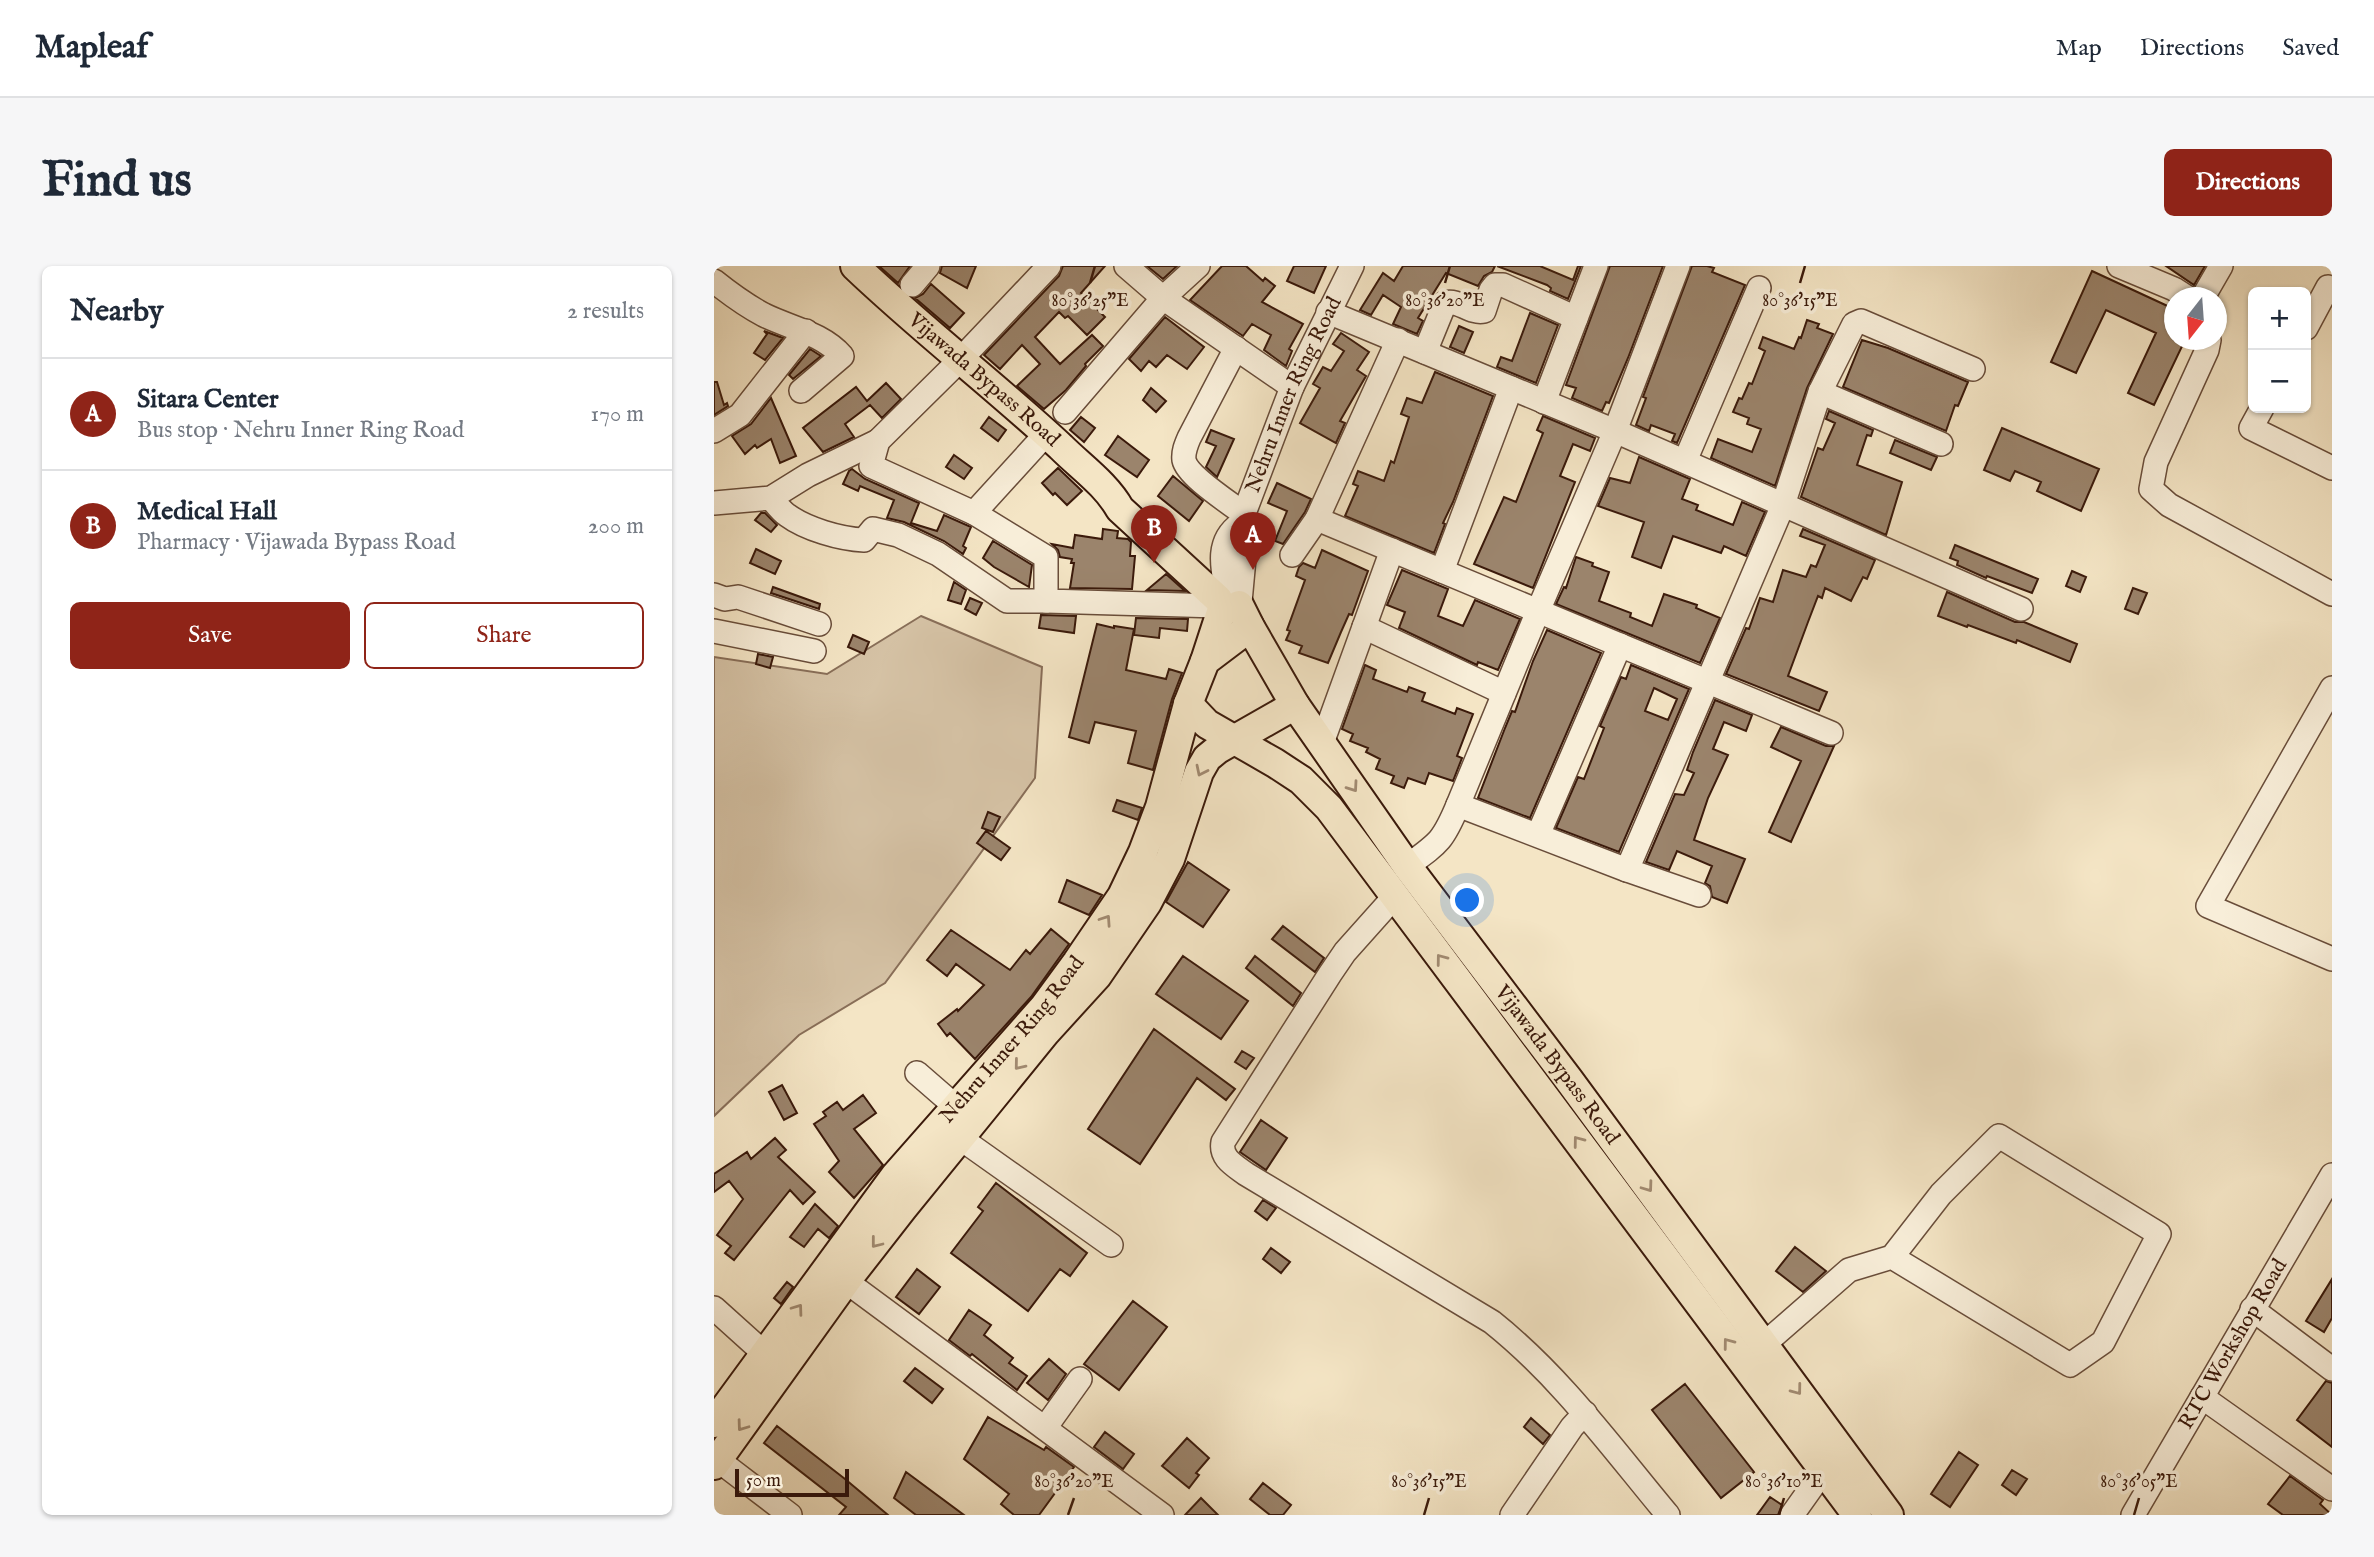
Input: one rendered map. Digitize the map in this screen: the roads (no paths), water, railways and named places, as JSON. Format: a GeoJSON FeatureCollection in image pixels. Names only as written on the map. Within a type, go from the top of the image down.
{"type":"FeatureCollection","features":[{"type":"Feature","properties":{"kind":"main road","name":"Vijawada Bypass Road"},"geometry":{"type":"LineString","coordinates":[[855,266],[895,304],[1046,434],[1112,495],[1120,509],[1230,606],[1407,866],[1623,1153],[1760,1355],[1824,1470],[1857,1515]]}},
{"type":"Feature","properties":{"kind":"main road","name":"Nehru Inner Ring Road"},"geometry":{"type":"LineString","coordinates":[[716,1462],[837,1274],[895,1176],[1044,1007],[1122,896],[1160,807],[1188,704],[1230,606]]}},
{"type":"Feature","properties":{"kind":"main road","name":"Vijawada Bypass Road"},"geometry":{"type":"LineString","coordinates":[[1188,704],[1207,724],[1301,780],[1329,808],[1604,1176],[1760,1355],[1889,1515]]}},
{"type":"Feature","properties":{"kind":"main road","name":"Nehru Inner Ring Road"},"geometry":{"type":"LineString","coordinates":[[714,1423],[765,1354],[960,1138],[1046,1032],[1097,976],[1147,903],[1170,859],[1199,772],[1207,758],[1218,748],[1295,705]]}},
{"type":"Feature","properties":{"kind":"street"},"geometry":{"type":"LineString","coordinates":[[912,285],[928,266]]}},
{"type":"Feature","properties":{"kind":"street"},"geometry":{"type":"LineString","coordinates":[[714,503],[771,498],[808,475],[878,441],[1049,266]]}},
{"type":"Feature","properties":{"kind":"street"},"geometry":{"type":"LineString","coordinates":[[1125,266],[1163,299],[1293,387]]}},
{"type":"Feature","properties":{"kind":"street"},"geometry":{"type":"LineString","coordinates":[[1065,412],[1163,299],[1198,266]]}},
{"type":"Feature","properties":{"kind":"street","name":"Nehru Inner Ring Road"},"geometry":{"type":"LineString","coordinates":[[1230,606],[1220,556],[1233,529],[1242,519],[1293,387],[1352,266]]}},
{"type":"Feature","properties":{"kind":"street"},"geometry":{"type":"LineString","coordinates":[[1544,402],[1596,266]]}},
{"type":"Feature","properties":{"kind":"street"},"geometry":{"type":"LineString","coordinates":[[1407,866],[1443,838],[1458,805],[1615,431],[1678,266]]}},
{"type":"Feature","properties":{"kind":"street"},"geometry":{"type":"LineString","coordinates":[[2119,266],[2170,287]]}},
{"type":"Feature","properties":{"kind":"street"},"geometry":{"type":"LineString","coordinates":[[2204,287],[2221,266]]}},
{"type":"Feature","properties":{"kind":"street"},"geometry":{"type":"LineString","coordinates":[[714,281],[764,315],[806,331],[834,346],[842,356],[801,391]]}},
{"type":"Feature","properties":{"kind":"street"},"geometry":{"type":"LineString","coordinates":[[1425,352],[1445,303],[1451,301],[1478,312],[1484,311],[1495,285],[1503,285],[1576,318]]}},
{"type":"Feature","properties":{"kind":"street"},"geometry":{"type":"LineString","coordinates":[[1685,461],[1759,288]]}},
{"type":"Feature","properties":{"kind":"street"},"geometry":{"type":"LineString","coordinates":[[2311,319],[2328,288]]}},
{"type":"Feature","properties":{"kind":"street"},"geometry":{"type":"LineString","coordinates":[[1328,312],[1615,431],[2021,609]]}},
{"type":"Feature","properties":{"kind":"street"},"geometry":{"type":"LineString","coordinates":[[1627,870],[1783,505],[1820,392],[1854,324],[1861,321],[1973,369]]}},
{"type":"Feature","properties":{"kind":"street"},"geometry":{"type":"LineString","coordinates":[[714,431],[740,415],[806,331]]}},
{"type":"Feature","properties":{"kind":"street"},"geometry":{"type":"LineString","coordinates":[[1292,555],[1317,519],[1398,340]]}},
{"type":"Feature","properties":{"kind":"street"},"geometry":{"type":"LineString","coordinates":[[1236,348],[1189,438],[1184,452],[1184,463],[1242,519]]}},
{"type":"Feature","properties":{"kind":"street"},"geometry":{"type":"LineString","coordinates":[[2207,350],[2156,462],[2151,489],[2169,505],[2332,594]]}},
{"type":"Feature","properties":{"kind":"street"},"geometry":{"type":"LineString","coordinates":[[1442,570],[1511,388]]}},
{"type":"Feature","properties":{"kind":"street"},"geometry":{"type":"LineString","coordinates":[[1820,392],[1941,444]]}},
{"type":"Feature","properties":{"kind":"street"},"geometry":{"type":"LineString","coordinates":[[2259,413],[2251,428],[2332,468]]}},
{"type":"Feature","properties":{"kind":"street"},"geometry":{"type":"LineString","coordinates":[[974,513],[1046,434]]}},
{"type":"Feature","properties":{"kind":"street"},"geometry":{"type":"LineString","coordinates":[[878,441],[871,466],[974,513],[1046,557],[1046,601]]}},
{"type":"Feature","properties":{"kind":"street"},"geometry":{"type":"LineString","coordinates":[[771,498],[786,515],[854,540],[864,540],[873,529],[898,535],[938,554],[1007,601],[1230,606]]}},
{"type":"Feature","properties":{"kind":"street"},"geometry":{"type":"LineString","coordinates":[[1317,519],[1831,733]]}},
{"type":"Feature","properties":{"kind":"street"},"geometry":{"type":"LineString","coordinates":[[1322,743],[1392,550]]}},
{"type":"Feature","properties":{"kind":"street"},"geometry":{"type":"LineString","coordinates":[[714,595],[724,599],[738,597],[819,624]]}},
{"type":"Feature","properties":{"kind":"street"},"geometry":{"type":"LineString","coordinates":[[1364,627],[1504,693]]}},
{"type":"Feature","properties":{"kind":"street"},"geometry":{"type":"LineString","coordinates":[[714,631],[814,651]]}},
{"type":"Feature","properties":{"kind":"street"},"geometry":{"type":"LineString","coordinates":[[1538,835],[1620,645]]}},
{"type":"Feature","properties":{"kind":"street"},"geometry":{"type":"LineString","coordinates":[[2332,688],[2208,906],[2332,959]]}},
{"type":"Feature","properties":{"kind":"street"},"geometry":{"type":"LineString","coordinates":[[1458,805],[1699,895]]}},
{"type":"Feature","properties":{"kind":"street"},"geometry":{"type":"LineString","coordinates":[[1395,896],[1330,974],[1223,1142],[1221,1150],[1226,1158],[1246,1174],[1492,1322],[1537,1360],[1585,1413],[1655,1510]]}},
{"type":"Feature","properties":{"kind":"street"},"geometry":{"type":"LineString","coordinates":[[917,1073],[955,1106]]}},
{"type":"Feature","properties":{"kind":"street"},"geometry":{"type":"LineString","coordinates":[[1760,1355],[1849,1270],[1892,1257],[1941,1194],[1999,1136],[2159,1234],[2104,1342],[2070,1365],[1892,1257]]}},
{"type":"Feature","properties":{"kind":"street"},"geometry":{"type":"LineString","coordinates":[[960,1138],[1111,1245]]}},
{"type":"Feature","properties":{"kind":"street"},"geometry":{"type":"LineString","coordinates":[[1604,1176],[1623,1153]]}},
{"type":"Feature","properties":{"kind":"street","name":"RTC Workshop Road"},"geometry":{"type":"LineString","coordinates":[[2133,1515],[2332,1175]]}},
{"type":"Feature","properties":{"kind":"street"},"geometry":{"type":"LineString","coordinates":[[837,1274],[1161,1515]]}},
{"type":"Feature","properties":{"kind":"street"},"geometry":{"type":"LineString","coordinates":[[714,1308],[765,1354]]}},
{"type":"Feature","properties":{"kind":"street"},"geometry":{"type":"LineString","coordinates":[[2252,1309],[2332,1369]]}},
{"type":"Feature","properties":{"kind":"street"},"geometry":{"type":"LineString","coordinates":[[1045,1428],[1080,1379]]}},
{"type":"Feature","properties":{"kind":"street"},"geometry":{"type":"LineString","coordinates":[[2202,1396],[2330,1485]]}},
{"type":"Feature","properties":{"kind":"street"},"geometry":{"type":"LineString","coordinates":[[1512,1515],[1572,1427],[1585,1413]]}},
{"type":"Feature","properties":{"kind":"street"},"geometry":{"type":"LineString","coordinates":[[716,1462],[790,1515]]}},
{"type":"Feature","properties":{"kind":"street"},"geometry":{"type":"LineString","coordinates":[[1792,1515],[1824,1470]]}},
{"type":"Feature","properties":{"kind":"place","name":"Medical Hall"},"geometry":{"type":"Point","coordinates":[1154,563]}},
{"type":"Feature","properties":{"kind":"place","name":"Sitara Center"},"geometry":{"type":"Point","coordinates":[1253,570]}}]}
